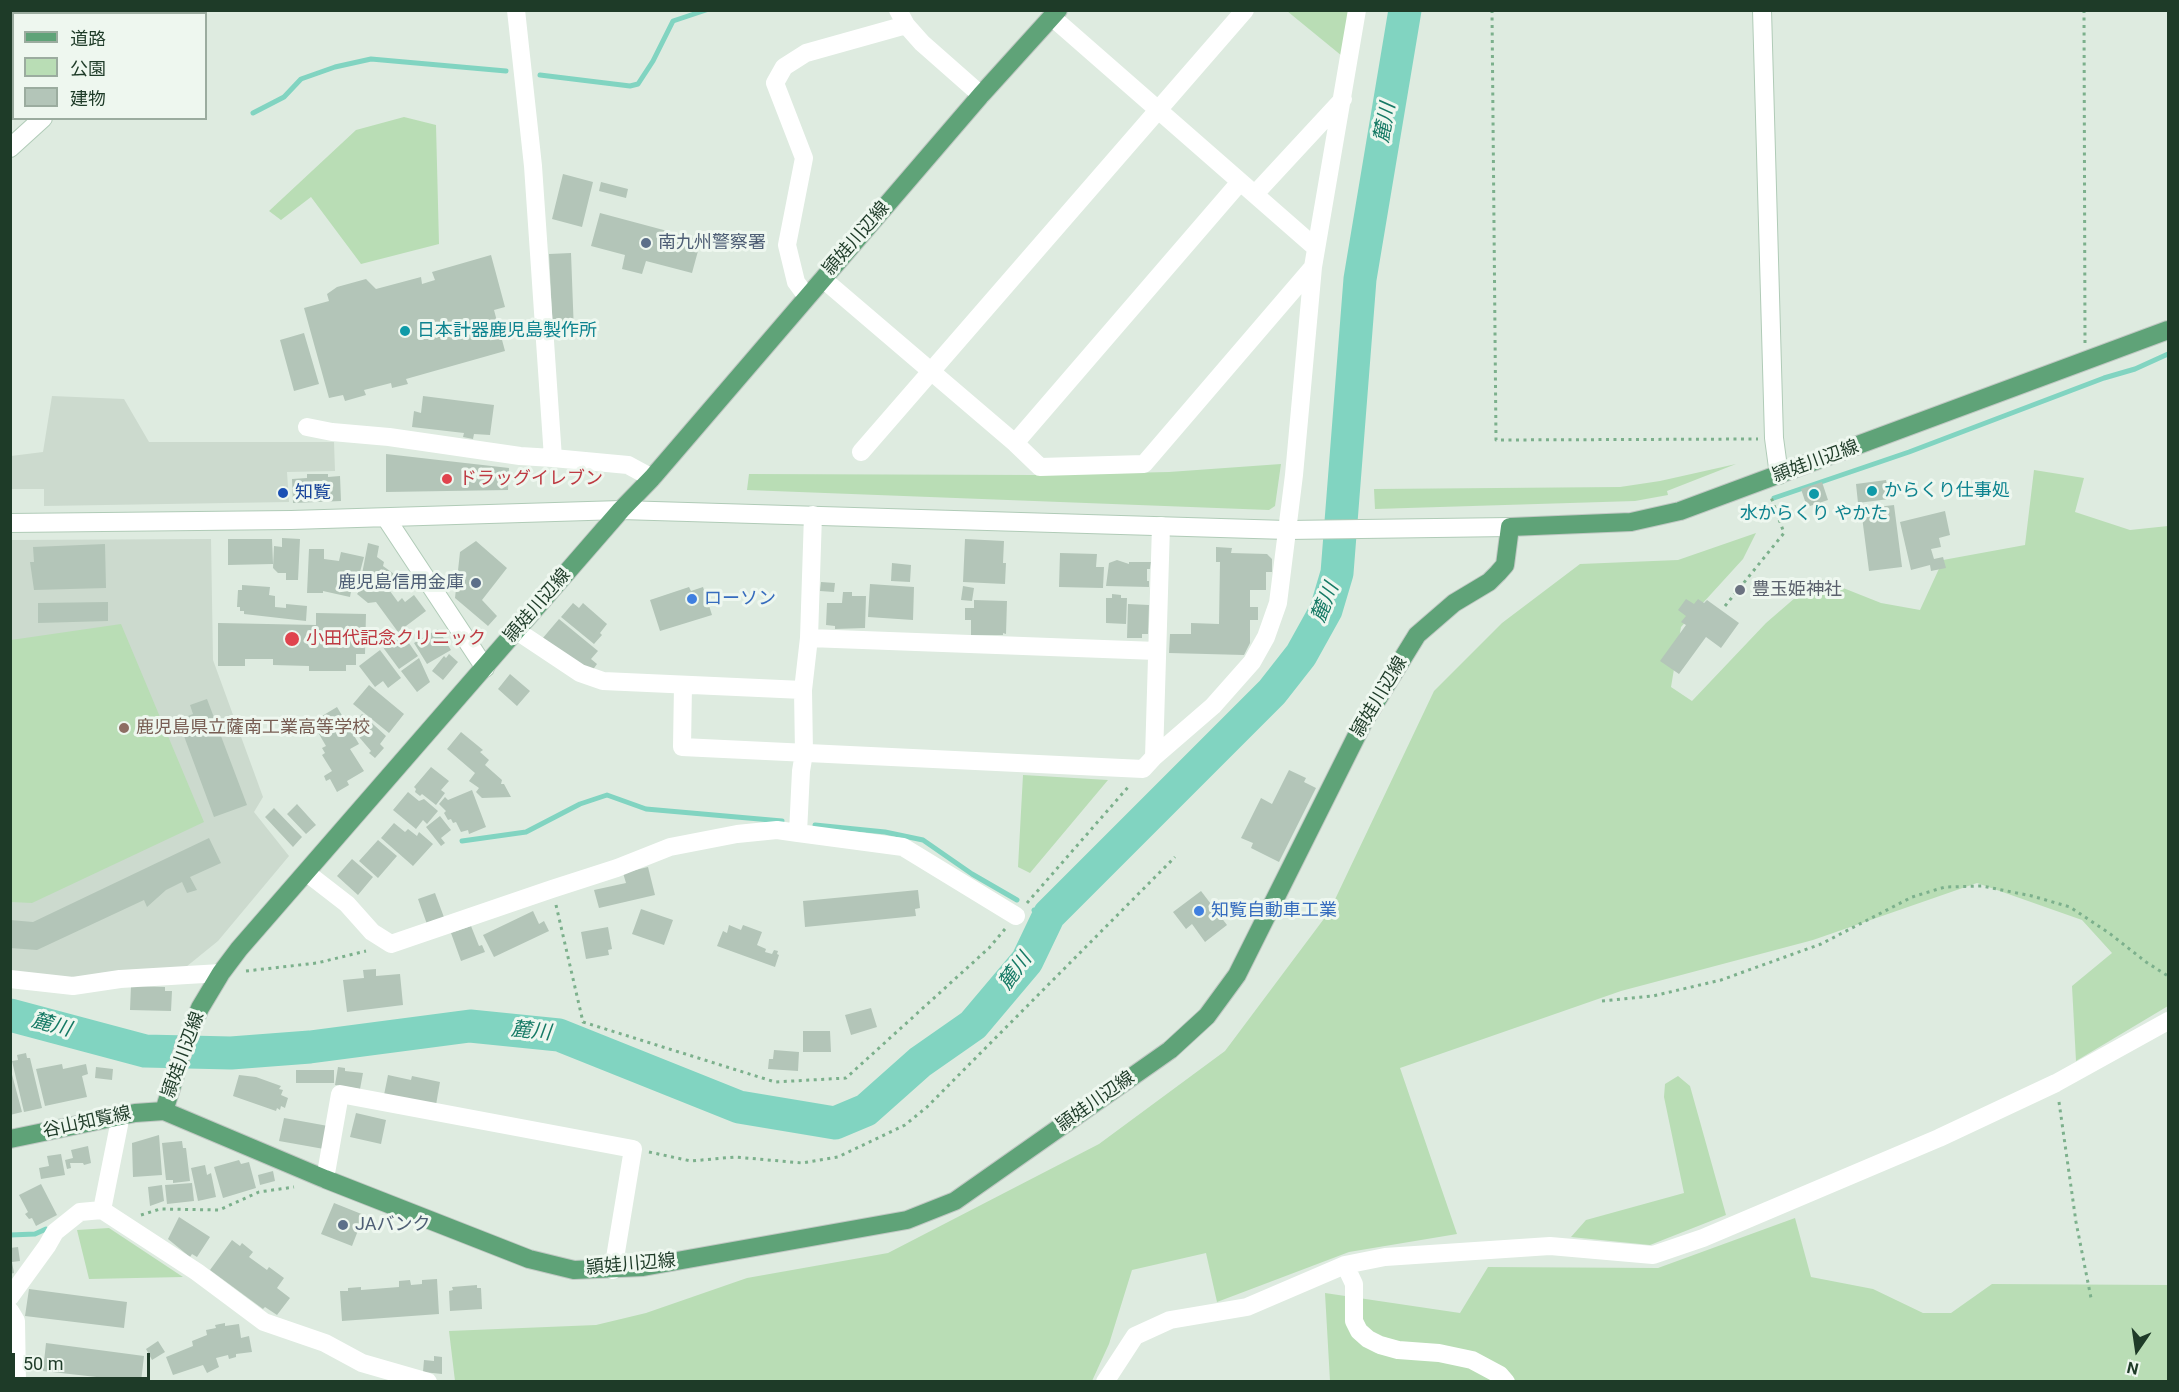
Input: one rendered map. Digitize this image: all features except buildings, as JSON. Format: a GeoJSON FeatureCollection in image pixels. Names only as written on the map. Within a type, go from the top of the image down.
{"type":"FeatureCollection","features":[{"type":"Feature","properties":{"kind":"main road","name":"頴娃川辺線"},"geometry":{"type":"LineString","coordinates":[[1055,14],[981,95],[652,478],[621,510],[239,949],[200,1008],[185,1044],[164,1111],[325,1179],[529,1259],[574,1270],[643,1267],[907,1220],[955,1201],[1170,1050],[1207,1016],[1237,975],[1364,721],[1418,635],[1454,603],[1489,582],[1505,565],[1510,527],[1631,522],[1680,511],[2169,330]]}},
{"type":"Feature","properties":{"kind":"main road","name":"谷山知覧線"},"geometry":{"type":"LineString","coordinates":[[10,1139],[121,1115],[164,1111]]}},
{"type":"Feature","properties":{"kind":"street"},"geometry":{"type":"LineString","coordinates":[[516,10],[533,166],[553,458]]}},
{"type":"Feature","properties":{"kind":"street"},"geometry":{"type":"LineString","coordinates":[[861,452],[1245,10]]}},
{"type":"Feature","properties":{"kind":"street"},"geometry":{"type":"LineString","coordinates":[[683,685],[682,747],[804,753],[1149,763],[1212,706],[1252,662],[1266,637],[1278,603],[1292,530],[1294,475],[1313,267],[1357,10]]}},
{"type":"Feature","properties":{"kind":"street"},"geometry":{"type":"LineString","coordinates":[[1762,10],[1774,438],[1779,476]]}},
{"type":"Feature","properties":{"kind":"street"},"geometry":{"type":"LineString","coordinates":[[1055,14],[1316,248]]}},
{"type":"Feature","properties":{"kind":"street"},"geometry":{"type":"LineString","coordinates":[[807,297],[796,282],[787,245],[804,158],[775,83],[784,67],[806,53],[902,18],[922,43],[981,95]]}},
{"type":"Feature","properties":{"kind":"street"},"geometry":{"type":"LineString","coordinates":[[1255,194],[1343,99]]}},
{"type":"Feature","properties":{"kind":"street"},"geometry":{"type":"LineString","coordinates":[[10,148],[41,120]]}},
{"type":"Feature","properties":{"kind":"street"},"geometry":{"type":"LineString","coordinates":[[1015,443],[1240,182]]}},
{"type":"Feature","properties":{"kind":"street"},"geometry":{"type":"LineString","coordinates":[[823,279],[1040,467],[1144,464],[1313,267]]}},
{"type":"Feature","properties":{"kind":"street"},"geometry":{"type":"LineString","coordinates":[[307,426],[332,432],[389,437],[520,456],[628,465],[652,478]]}},
{"type":"Feature","properties":{"kind":"street"},"geometry":{"type":"LineString","coordinates":[[10,523],[386,518],[621,510],[1292,530],[1510,527]]}},
{"type":"Feature","properties":{"kind":"street"},"geometry":{"type":"LineString","coordinates":[[798,833],[804,753],[804,690],[810,638],[813,515]]}},
{"type":"Feature","properties":{"kind":"street"},"geometry":{"type":"LineString","coordinates":[[386,518],[485,668]]}},
{"type":"Feature","properties":{"kind":"street"},"geometry":{"type":"LineString","coordinates":[[1149,763],[1157,651],[1161,526]]}},
{"type":"Feature","properties":{"kind":"street"},"geometry":{"type":"LineString","coordinates":[[517,631],[580,672],[603,681],[804,690]]}},
{"type":"Feature","properties":{"kind":"street"},"geometry":{"type":"LineString","coordinates":[[810,638],[1157,651]]}},
{"type":"Feature","properties":{"kind":"street"},"geometry":{"type":"LineString","coordinates":[[307,873],[347,904],[372,932],[391,944],[617,868],[670,847],[738,834],[777,830],[903,847],[1016,916]]}},
{"type":"Feature","properties":{"kind":"street"},"geometry":{"type":"LineString","coordinates":[[10,979],[74,986],[120,979],[221,973]]}},
{"type":"Feature","properties":{"kind":"street"},"geometry":{"type":"LineString","coordinates":[[1105,1382],[1135,1336],[1170,1320],[1247,1307],[1345,1265],[1384,1257],[1550,1246],[1653,1255],[1703,1238],[1928,1143],[2056,1083],[2169,1021]]}},
{"type":"Feature","properties":{"kind":"street"},"geometry":{"type":"LineString","coordinates":[[325,1179],[340,1094],[633,1149],[613,1270]]}},
{"type":"Feature","properties":{"kind":"street"},"geometry":{"type":"LineString","coordinates":[[107,1213],[121,1115]]}},
{"type":"Feature","properties":{"kind":"street"},"geometry":{"type":"LineString","coordinates":[[10,1297],[47,1246],[54,1232],[80,1212],[107,1213],[197,1272],[264,1322],[325,1343],[362,1363],[428,1382]]}},
{"type":"Feature","properties":{"kind":"street"},"geometry":{"type":"LineString","coordinates":[[1345,1265],[1354,1284],[1354,1321],[1359,1331],[1368,1339],[1398,1350],[1438,1353],[1472,1360],[1500,1375],[1506,1382]]}},
{"type":"Feature","properties":{"kind":"street"},"geometry":{"type":"LineString","coordinates":[[10,1311],[16,1321],[16,1382]]}},
{"type":"Feature","properties":{"kind":"path"},"geometry":{"type":"LineString","coordinates":[[1492,10],[1496,440],[1774,438]]}},
{"type":"Feature","properties":{"kind":"path"},"geometry":{"type":"LineString","coordinates":[[2084,10],[2087,360]]}},
{"type":"Feature","properties":{"kind":"path"},"geometry":{"type":"LineString","coordinates":[[1725,606],[1784,532],[1770,493]]}},
{"type":"Feature","properties":{"kind":"path"},"geometry":{"type":"LineString","coordinates":[[552,888],[583,1022],[775,1082],[846,1078],[989,948],[1149,763]]}},
{"type":"Feature","properties":{"kind":"path"},"geometry":{"type":"LineString","coordinates":[[633,1149],[692,1161],[735,1157],[802,1163],[838,1157],[905,1125],[927,1107],[1175,857]]}},
{"type":"Feature","properties":{"kind":"path"},"geometry":{"type":"LineString","coordinates":[[1602,1000],[1653,996],[1721,980],[1821,944],[1912,897],[1945,887],[1982,886],[2032,896],[2070,907],[2169,976]]}},
{"type":"Feature","properties":{"kind":"path"},"geometry":{"type":"LineString","coordinates":[[221,973],[317,963],[391,944]]}},
{"type":"Feature","properties":{"kind":"path"},"geometry":{"type":"LineString","coordinates":[[2056,1083],[2076,1222],[2091,1298]]}},
{"type":"Feature","properties":{"kind":"path"},"geometry":{"type":"LineString","coordinates":[[107,1213],[137,1217],[160,1209],[219,1210],[259,1192],[297,1186]]}},
{"type":"Feature","properties":{"kind":"shaded area"},"geometry":{"type":"Polygon","coordinates":[[[52,396],[124,399],[149,442],[334,442],[335,471],[287,472],[289,502],[44,506],[44,489],[11,489],[11,456],[43,452],[52,396]]]}},
{"type":"Feature","properties":{"kind":"shaded area","name":"鹿児島県立薩南工業高等学校"},"geometry":{"type":"Polygon","coordinates":[[[211,539],[213,660],[263,797],[254,812],[289,856],[218,941],[181,971],[70,981],[11,974],[10,540],[211,539]]]}},
{"type":"Feature","properties":{"kind":"green space"},"geometry":{"type":"Polygon","coordinates":[[[11,10],[63,11],[12,12],[11,108],[11,10]]]}},
{"type":"Feature","properties":{"kind":"green space"},"geometry":{"type":"Polygon","coordinates":[[[1287,11],[1350,11],[1342,56],[1287,11]]]}},
{"type":"Feature","properties":{"kind":"green space"},"geometry":{"type":"Polygon","coordinates":[[[404,117],[436,125],[439,244],[361,264],[311,197],[281,220],[269,211],[356,130],[404,117]]]}},
{"type":"Feature","properties":{"kind":"green space"},"geometry":{"type":"Polygon","coordinates":[[[1281,464],[1275,506],[1269,510],[747,490],[749,474],[1035,475],[1169,472],[1281,464]]]}},
{"type":"Feature","properties":{"kind":"green space"},"geometry":{"type":"Polygon","coordinates":[[[1736,464],[1667,491],[1668,495],[1635,501],[1375,509],[1374,489],[1620,487],[1660,481],[1736,464]]]}},
{"type":"Feature","properties":{"kind":"green space"},"geometry":{"type":"Polygon","coordinates":[[[2034,470],[2084,478],[2075,512],[2130,530],[2168,526],[2168,1006],[2076,1061],[2072,986],[2112,953],[2082,920],[1977,883],[1813,940],[1621,991],[1400,1068],[1457,1234],[1349,1252],[1217,1302],[1206,1253],[1132,1270],[1109,1344],[1092,1381],[455,1381],[449,1331],[596,1325],[646,1313],[747,1278],[888,1253],[1099,1144],[1225,1051],[1329,912],[1434,691],[1502,623],[1580,564],[1678,560],[1756,533],[1743,559],[1681,627],[1671,687],[1692,701],[1766,623],[1818,578],[1881,603],[1920,610],[1943,560],[2025,545],[2034,470]]]}},
{"type":"Feature","properties":{"kind":"green space"},"geometry":{"type":"Polygon","coordinates":[[[121,624],[204,822],[32,903],[11,902],[11,640],[121,624]]]}},
{"type":"Feature","properties":{"kind":"green space"},"geometry":{"type":"Polygon","coordinates":[[[1023,775],[1108,780],[1030,873],[1018,867],[1023,775]]]}},
{"type":"Feature","properties":{"kind":"green space"},"geometry":{"type":"Polygon","coordinates":[[[1678,1076],[1690,1086],[1726,1215],[1650,1245],[1571,1237],[1586,1220],[1684,1193],[1664,1097],[1665,1084],[1678,1076]]]}},
{"type":"Feature","properties":{"kind":"green space"},"geometry":{"type":"Polygon","coordinates":[[[1795,1218],[1811,1277],[1873,1289],[1923,1313],[1951,1313],[1992,1284],[2168,1285],[2168,1381],[1330,1381],[1325,1293],[1460,1313],[1488,1267],[1658,1268],[1795,1218]]]}},
{"type":"Feature","properties":{"kind":"green space"},"geometry":{"type":"Polygon","coordinates":[[[109,1228],[183,1277],[89,1279],[77,1230],[109,1228]]]}},
{"type":"Feature","properties":{"kind":"waterway"},"geometry":{"type":"LineString","coordinates":[[540,75],[630,86],[638,84],[653,61],[673,21],[706,10]]}},
{"type":"Feature","properties":{"kind":"waterway","name":"麓川"},"geometry":{"type":"LineString","coordinates":[[10,1015],[145,1051],[231,1053],[310,1047],[470,1026],[559,1035],[739,1107],[835,1123],[866,1110],[920,1062],[973,1025],[1027,961],[1049,915],[1272,692],[1301,655],[1326,610],[1337,573],[1360,279],[1405,10]]}},
{"type":"Feature","properties":{"kind":"waterway"},"geometry":{"type":"LineString","coordinates":[[253,113],[284,97],[301,79],[335,67],[371,59],[506,71]]}},
{"type":"Feature","properties":{"kind":"waterway"},"geometry":{"type":"LineString","coordinates":[[1774,498],[1909,452],[2104,378],[2135,369],[2168,354]]}},
{"type":"Feature","properties":{"kind":"waterway"},"geometry":{"type":"LineString","coordinates":[[462,841],[526,832],[580,804],[607,795],[646,809],[782,821]]}},
{"type":"Feature","properties":{"kind":"waterway"},"geometry":{"type":"LineString","coordinates":[[815,825],[885,832],[923,840],[972,874],[1017,900]]}},
{"type":"Feature","properties":{"kind":"waterway"},"geometry":{"type":"LineString","coordinates":[[1034,910],[1049,915]]}},
{"type":"Feature","properties":{"kind":"waterway"},"geometry":{"type":"LineString","coordinates":[[10,1235],[35,1234],[46,1229]]}},
{"type":"Feature","properties":{"kind":"place","name":"南九州警察署"},"geometry":{"type":"Point","coordinates":[646,243]}},
{"type":"Feature","properties":{"kind":"place","name":"日本計器鹿児島製作所"},"geometry":{"type":"Point","coordinates":[405,331]}},
{"type":"Feature","properties":{"kind":"place","name":"ドラッグイレブン"},"geometry":{"type":"Point","coordinates":[447,479]}},
{"type":"Feature","properties":{"kind":"place","name":"からくり仕事処"},"geometry":{"type":"Point","coordinates":[1872,491]}},
{"type":"Feature","properties":{"kind":"place","name":"知覧"},"geometry":{"type":"Point","coordinates":[283,493]}},
{"type":"Feature","properties":{"kind":"place","name":"水からくり やかた"},"geometry":{"type":"Point","coordinates":[1814,494]}},
{"type":"Feature","properties":{"kind":"place","name":"鹿児島信用金庫"},"geometry":{"type":"Point","coordinates":[476,583]}},
{"type":"Feature","properties":{"kind":"place","name":"豊玉姫神社"},"geometry":{"type":"Point","coordinates":[1740,590]}},
{"type":"Feature","properties":{"kind":"place","name":"ローソン"},"geometry":{"type":"Point","coordinates":[692,599]}},
{"type":"Feature","properties":{"kind":"place","name":"小田代記念クリニック"},"geometry":{"type":"Point","coordinates":[292,639]}},
{"type":"Feature","properties":{"kind":"place","name":"鹿児島県立薩南工業高等学校"},"geometry":{"type":"Point","coordinates":[124,728]}},
{"type":"Feature","properties":{"kind":"place","name":"知覧自動車工業"},"geometry":{"type":"Point","coordinates":[1199,911]}},
{"type":"Feature","properties":{"kind":"place","name":"JAバンク"},"geometry":{"type":"Point","coordinates":[343,1225]}}]}
